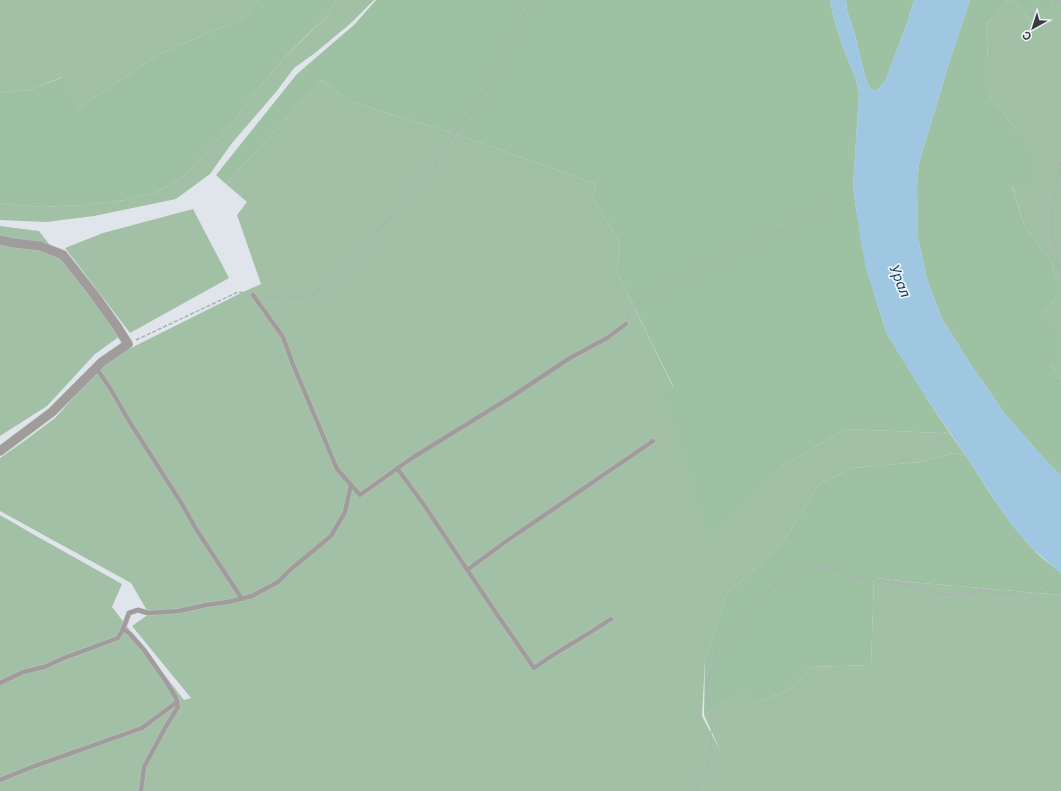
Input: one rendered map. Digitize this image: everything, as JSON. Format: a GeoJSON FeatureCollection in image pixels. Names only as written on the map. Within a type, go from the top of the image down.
{"type":"FeatureCollection","features":[{"type":"Feature","properties":{"kind":"street"},"geometry":{"type":"LineString","coordinates":[[0,240],[40,246],[63,255],[93,293],[128,344],[102,362],[52,412],[0,452]]}},
{"type":"Feature","properties":{"kind":"lane"},"geometry":{"type":"LineString","coordinates":[[253,295],[283,337],[337,469],[360,495],[412,458],[570,358],[608,338],[626,324]]}},
{"type":"Feature","properties":{"kind":"lane"},"geometry":{"type":"LineString","coordinates":[[96,368],[110,388],[129,422],[182,504],[196,529],[242,598]]}},
{"type":"Feature","properties":{"kind":"lane"},"geometry":{"type":"LineString","coordinates":[[467,570],[653,441]]}},
{"type":"Feature","properties":{"kind":"lane"},"geometry":{"type":"LineString","coordinates":[[397,468],[424,505],[534,668],[611,619]]}},
{"type":"Feature","properties":{"kind":"lane"},"geometry":{"type":"LineString","coordinates":[[0,683],[23,672],[44,667],[118,638],[129,614],[138,610],[148,613],[178,611],[228,602],[252,596],[278,582],[291,568],[331,536],[345,512],[351,485]]}},
{"type":"Feature","properties":{"kind":"lane"},"geometry":{"type":"LineString","coordinates":[[123,629],[130,634],[144,650],[176,698],[178,707],[144,767],[141,791]]}},
{"type":"Feature","properties":{"kind":"lane"},"geometry":{"type":"LineString","coordinates":[[0,780],[32,767],[142,728],[177,702]]}},
{"type":"Feature","properties":{"kind":"path"},"geometry":{"type":"LineString","coordinates":[[128,344],[238,292],[265,299],[312,295],[334,280],[403,201],[429,176],[454,134],[487,89],[532,0]]}},
{"type":"Feature","properties":{"kind":"path"},"geometry":{"type":"LineString","coordinates":[[1061,162],[1052,212],[1052,236],[1061,276]]}},
{"type":"Feature","properties":{"kind":"path"},"geometry":{"type":"LineString","coordinates":[[626,324],[629,312],[640,299],[665,286],[680,281],[696,270],[726,255],[802,220],[834,201]]}},
{"type":"Feature","properties":{"kind":"path"},"geometry":{"type":"LineString","coordinates":[[697,791],[710,757],[712,723],[707,685],[717,650],[744,616],[778,582],[809,568],[836,569],[853,578],[864,577],[917,586],[935,593],[949,595],[969,594],[980,590],[1008,594],[1030,586],[1037,581],[1044,587],[1061,595]]}},
{"type":"Feature","properties":{"kind":"green space"},"geometry":{"type":"Polygon","coordinates":[[[0,0],[258,0],[242,19],[161,53],[79,108],[62,77],[30,90],[0,93],[0,0]]]}},
{"type":"Feature","properties":{"kind":"green space"},"geometry":{"type":"Polygon","coordinates":[[[258,0],[336,0],[327,16],[284,58],[257,90],[230,126],[182,178],[156,192],[125,200],[84,205],[39,207],[0,203],[0,93],[30,90],[63,77],[79,108],[161,53],[242,19],[258,0]]]}},
{"type":"Feature","properties":{"kind":"green space"},"geometry":{"type":"Polygon","coordinates":[[[336,0],[374,0],[351,23],[315,53],[294,68],[276,92],[232,143],[210,174],[176,199],[94,216],[46,222],[0,220],[0,203],[39,207],[84,205],[125,200],[156,192],[182,178],[230,126],[257,90],[284,58],[327,16],[336,0]]]}},
{"type":"Feature","properties":{"kind":"green space"},"geometry":{"type":"Polygon","coordinates":[[[376,0],[830,0],[841,42],[856,79],[859,95],[853,187],[857,214],[874,294],[887,334],[949,432],[941,433],[846,429],[784,465],[710,538],[663,394],[673,386],[617,272],[620,242],[593,199],[596,184],[459,135],[348,101],[322,80],[226,184],[216,175],[297,74],[355,24],[376,0]]]}},
{"type":"Feature","properties":{"kind":"green space"},"geometry":{"type":"Polygon","coordinates":[[[846,0],[914,0],[886,79],[875,91],[869,87],[865,76],[854,31],[847,11],[846,0]]]}},
{"type":"Feature","properties":{"kind":"green space"},"geometry":{"type":"Polygon","coordinates":[[[970,0],[1009,0],[986,24],[988,94],[1020,134],[1036,164],[1036,181],[1012,186],[1024,225],[1051,261],[1057,282],[1057,297],[1040,317],[1053,325],[1061,358],[1051,364],[1061,380],[1061,476],[1005,414],[971,365],[942,319],[927,279],[918,238],[917,188],[919,163],[949,63],[970,0]]]}},
{"type":"Feature","properties":{"kind":"green space"},"geometry":{"type":"Polygon","coordinates":[[[1009,0],[1013,0],[1035,25],[1051,11],[1052,0],[1061,0],[1061,380],[1051,364],[1040,317],[1057,297],[1057,282],[1051,261],[1024,225],[1012,185],[1020,134],[988,94],[986,24],[1009,0]]]}},
{"type":"Feature","properties":{"kind":"green space"},"geometry":{"type":"Polygon","coordinates":[[[1013,0],[1052,0],[1051,11],[1035,25],[1013,0]]]}},
{"type":"Feature","properties":{"kind":"green space"},"geometry":{"type":"Polygon","coordinates":[[[322,80],[348,101],[459,135],[596,184],[593,199],[620,242],[617,272],[673,387],[710,537],[784,465],[846,429],[941,433],[949,432],[966,456],[953,453],[921,462],[853,468],[819,484],[783,542],[726,595],[705,660],[702,716],[720,750],[704,715],[748,687],[754,703],[790,689],[811,667],[871,665],[874,578],[1061,595],[1061,791],[0,791],[0,515],[122,584],[112,607],[184,700],[191,698],[132,626],[149,614],[131,583],[0,511],[0,458],[55,418],[100,368],[125,351],[261,284],[237,215],[247,202],[226,184],[322,80]]]}},
{"type":"Feature","properties":{"kind":"green space"},"geometry":{"type":"Polygon","coordinates":[[[193,209],[229,278],[130,333],[65,248],[103,233],[193,209]]]}},
{"type":"Feature","properties":{"kind":"green space"},"geometry":{"type":"Polygon","coordinates":[[[0,226],[39,231],[120,336],[95,354],[47,406],[0,436],[0,226]]]}},
{"type":"Feature","properties":{"kind":"green space"},"geometry":{"type":"Polygon","coordinates":[[[953,453],[966,456],[997,504],[1014,527],[1036,552],[1061,573],[1061,595],[874,578],[871,665],[811,667],[790,689],[754,703],[747,688],[704,715],[705,660],[726,595],[783,542],[819,484],[853,468],[921,462],[953,453]]]}},
{"type":"Feature","properties":{"kind":"water","name":"Урал"},"geometry":{"type":"Polygon","coordinates":[[[830,0],[846,0],[847,11],[854,31],[865,76],[869,87],[875,91],[886,79],[914,0],[970,0],[949,63],[919,163],[917,188],[918,238],[927,279],[942,319],[971,365],[1005,414],[1061,476],[1061,573],[1034,550],[1013,527],[927,399],[887,334],[866,269],[853,187],[859,95],[856,79],[841,42],[830,0]]]}}]}
